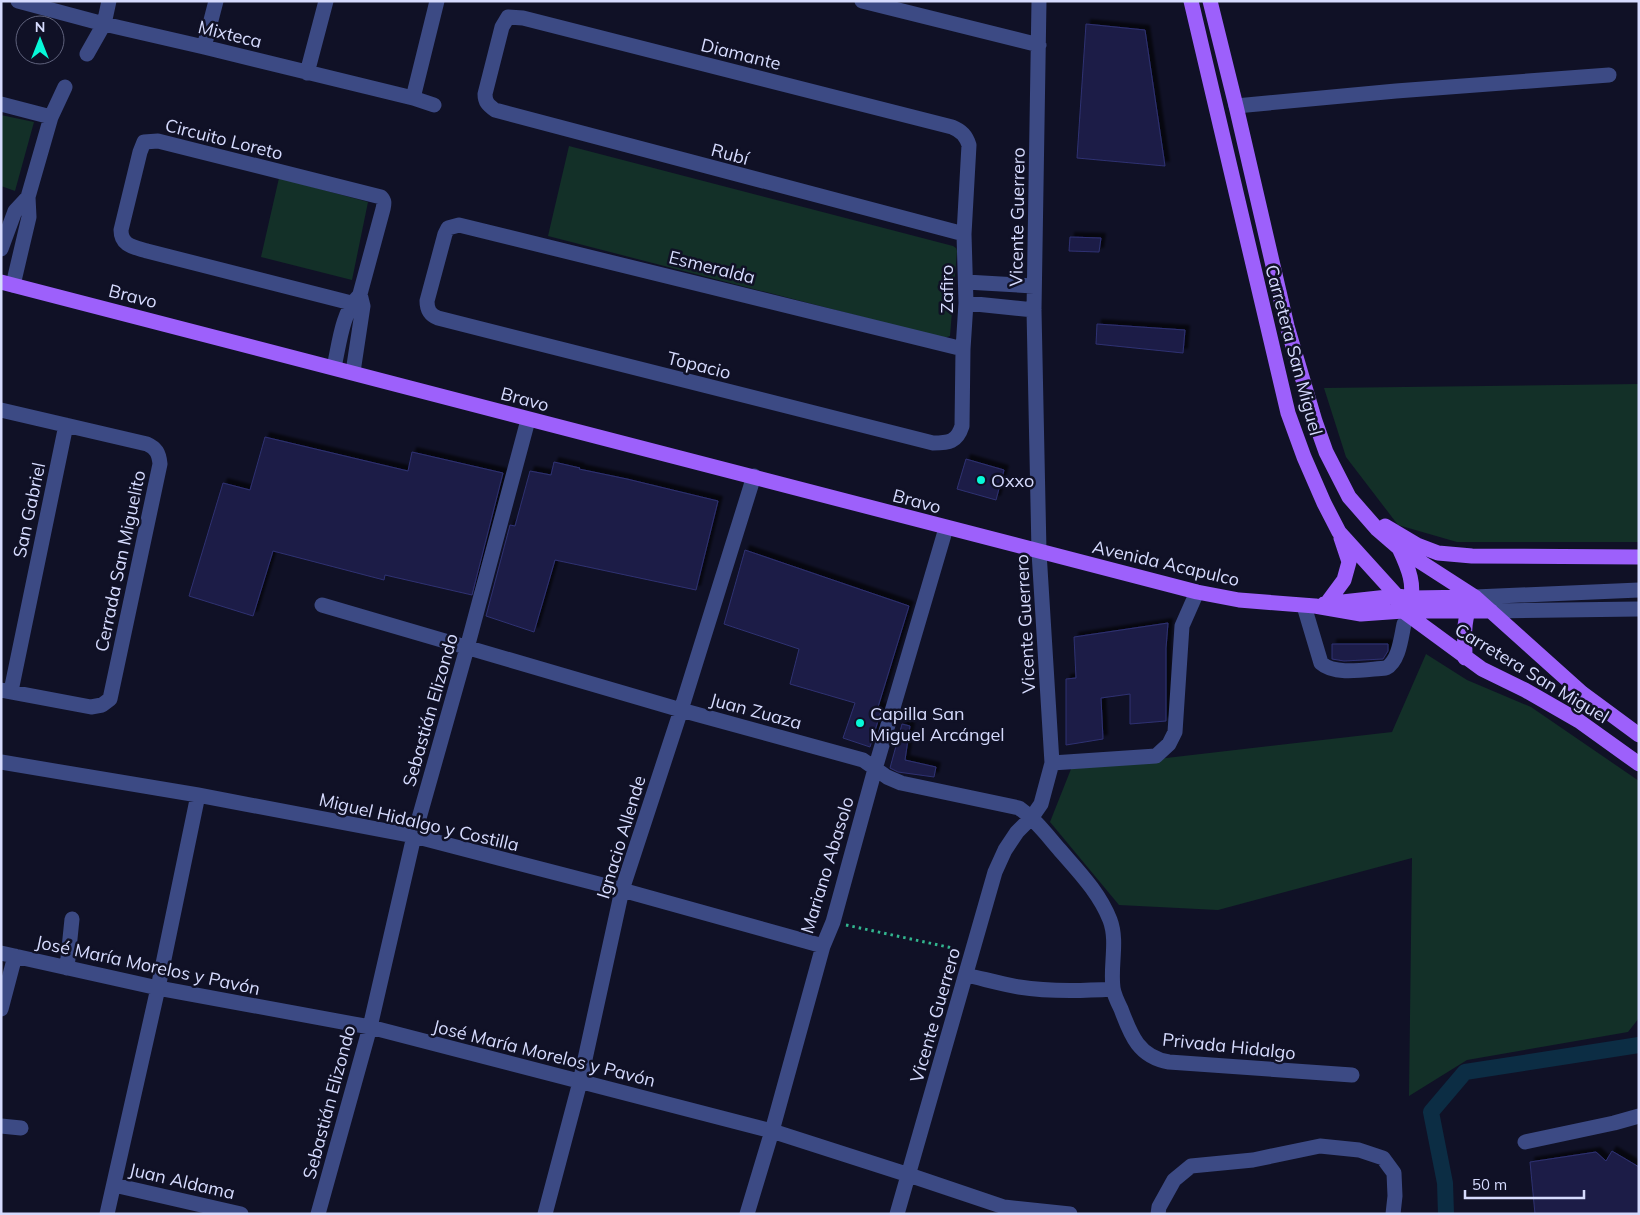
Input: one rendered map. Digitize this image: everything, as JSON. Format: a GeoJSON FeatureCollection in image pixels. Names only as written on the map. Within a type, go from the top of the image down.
{"type":"FeatureCollection","features":[{"type":"Feature","properties":{"kind":"main road","name":"Carretera San Miguel"},"geometry":{"type":"LineString","coordinates":[[1191,1],[1288,413],[1304,457],[1339,532],[1397,596],[1404,618],[1442,641],[1482,670],[1525,690],[1579,721],[1639,764]]}},
{"type":"Feature","properties":{"kind":"main road","name":"Carretera San Miguel"},"geometry":{"type":"LineString","coordinates":[[1210,1],[1287,326],[1314,421],[1326,452],[1349,497],[1377,529],[1399,548],[1472,604],[1491,611],[1582,693],[1639,735]]}},
{"type":"Feature","properties":{"kind":"main road","name":"Bravo"},"geometry":{"type":"LineString","coordinates":[[7,283],[334,367],[528,420],[754,476],[1039,552]]}},
{"type":"Feature","properties":{"kind":"main road"},"geometry":{"type":"LineString","coordinates":[[1349,497],[1388,528],[1417,545],[1438,553],[1472,556],[1639,557]]}},
{"type":"Feature","properties":{"kind":"main road"},"geometry":{"type":"LineString","coordinates":[[1316,605],[1344,580],[1349,562],[1339,532]]}},
{"type":"Feature","properties":{"kind":"main road"},"geometry":{"type":"LineString","coordinates":[[1399,548],[1410,570],[1412,598],[1404,618]]}},
{"type":"Feature","properties":{"kind":"main road","name":"Avenida Acapulco"},"geometry":{"type":"LineString","coordinates":[[1039,552],[1197,592],[1239,600],[1316,605],[1361,614],[1404,618],[1472,604]]}},
{"type":"Feature","properties":{"kind":"main road","name":"Avenida Acapulco"},"geometry":{"type":"LineString","coordinates":[[1316,605],[1397,596],[1472,604]]}},
{"type":"Feature","properties":{"kind":"main road"},"geometry":{"type":"LineString","coordinates":[[1466,658],[1464,622],[1472,604]]}},
{"type":"Feature","properties":{"kind":"street","name":"Mixteca"},"geometry":{"type":"LineString","coordinates":[[18,1],[434,105]]}},
{"type":"Feature","properties":{"kind":"street"},"geometry":{"type":"LineString","coordinates":[[87,54],[104,24],[109,1]]}},
{"type":"Feature","properties":{"kind":"street"},"geometry":{"type":"LineString","coordinates":[[204,46],[216,1]]}},
{"type":"Feature","properties":{"kind":"street"},"geometry":{"type":"LineString","coordinates":[[307,73],[326,1]]}},
{"type":"Feature","properties":{"kind":"street"},"geometry":{"type":"LineString","coordinates":[[412,98],[437,1]]}},
{"type":"Feature","properties":{"kind":"street"},"geometry":{"type":"LineString","coordinates":[[862,1],[1039,46]]}},
{"type":"Feature","properties":{"kind":"street","name":"Vicente Guerrero"},"geometry":{"type":"LineString","coordinates":[[897,1214],[996,872],[1005,850],[1017,832],[1032,817],[1041,804],[1052,762],[1039,552],[1034,310],[1039,1]]}},
{"type":"Feature","properties":{"kind":"street","name":"Diamante"},"geometry":{"type":"LineString","coordinates":[[488,106],[485,100],[486,89],[502,27],[508,17],[523,18],[952,127],[964,134]]}},
{"type":"Feature","properties":{"kind":"street"},"geometry":{"type":"LineString","coordinates":[[1236,106],[1396,91],[1610,75]]}},
{"type":"Feature","properties":{"kind":"street"},"geometry":{"type":"LineString","coordinates":[[1,249],[15,212],[28,197],[51,117],[65,87]]}},
{"type":"Feature","properties":{"kind":"street"},"geometry":{"type":"LineString","coordinates":[[1,104],[51,117]]}},
{"type":"Feature","properties":{"kind":"street","name":"Rubí"},"geometry":{"type":"LineString","coordinates":[[488,106],[495,110],[964,234]]}},
{"type":"Feature","properties":{"kind":"street","name":"Zafiro"},"geometry":{"type":"LineString","coordinates":[[952,441],[959,435],[962,426],[966,302],[964,234],[969,145],[964,134]]}},
{"type":"Feature","properties":{"kind":"street","name":"Circuito Loreto"},"geometry":{"type":"LineString","coordinates":[[144,142],[158,142],[380,197],[384,201],[383,210],[358,301],[147,251],[124,242],[121,230],[144,142]]}},
{"type":"Feature","properties":{"kind":"street"},"geometry":{"type":"LineString","coordinates":[[7,283],[15,212]]}},
{"type":"Feature","properties":{"kind":"street","name":"Topacio"},"geometry":{"type":"LineString","coordinates":[[452,226],[448,228],[445,234],[427,302],[432,316],[933,443],[952,441]]}},
{"type":"Feature","properties":{"kind":"street","name":"Esmeralda"},"geometry":{"type":"LineString","coordinates":[[452,226],[467,226],[964,349]]}},
{"type":"Feature","properties":{"kind":"street"},"geometry":{"type":"LineString","coordinates":[[966,282],[1034,286]]}},
{"type":"Feature","properties":{"kind":"street"},"geometry":{"type":"LineString","coordinates":[[334,367],[345,318],[358,301]]}},
{"type":"Feature","properties":{"kind":"street"},"geometry":{"type":"LineString","coordinates":[[353,372],[358,301]]}},
{"type":"Feature","properties":{"kind":"street"},"geometry":{"type":"LineString","coordinates":[[966,302],[1034,310]]}},
{"type":"Feature","properties":{"kind":"street","name":"Cerrada San Miguelito"},"geometry":{"type":"LineString","coordinates":[[1,410],[146,444],[154,447],[160,457],[110,699],[102,705],[91,707],[6,690]]}},
{"type":"Feature","properties":{"kind":"street","name":"Sebastián Elizondo"},"geometry":{"type":"LineString","coordinates":[[318,1214],[370,1027],[414,836],[528,420]]}},
{"type":"Feature","properties":{"kind":"street","name":"San Gabriel"},"geometry":{"type":"LineString","coordinates":[[6,690],[66,425]]}},
{"type":"Feature","properties":{"kind":"street","name":"Ignacio Allende"},"geometry":{"type":"LineString","coordinates":[[545,1214],[580,1082],[622,890],[681,710],[754,476]]}},
{"type":"Feature","properties":{"kind":"street","name":"Mariano Abasolo"},"geometry":{"type":"LineString","coordinates":[[747,1214],[823,946],[833,922],[875,769],[946,528]]}},
{"type":"Feature","properties":{"kind":"street"},"geometry":{"type":"LineString","coordinates":[[1472,604],[1639,590]]}},
{"type":"Feature","properties":{"kind":"street"},"geometry":{"type":"LineString","coordinates":[[1052,762],[1156,756],[1169,744],[1175,732],[1182,626],[1197,592]]}},
{"type":"Feature","properties":{"kind":"street","name":"Juan Zuaza"},"geometry":{"type":"LineString","coordinates":[[322,605],[681,710],[863,760],[887,777],[901,783],[1019,808],[1032,817]]}},
{"type":"Feature","properties":{"kind":"street"},"geometry":{"type":"LineString","coordinates":[[1316,605],[1321,663],[1326,668],[1335,670],[1386,668],[1392,665],[1396,657],[1404,618]]}},
{"type":"Feature","properties":{"kind":"street"},"geometry":{"type":"LineString","coordinates":[[1491,611],[1639,609]]}},
{"type":"Feature","properties":{"kind":"street","name":"Miguel Hidalgo y Costilla"},"geometry":{"type":"LineString","coordinates":[[1,762],[198,795],[414,836],[622,890],[823,946]]}},
{"type":"Feature","properties":{"kind":"street"},"geometry":{"type":"LineString","coordinates":[[107,1214],[158,988],[198,795]]}},
{"type":"Feature","properties":{"kind":"street"},"geometry":{"type":"LineString","coordinates":[[966,975],[1036,989],[1091,991],[1113,989],[1114,944],[1111,922],[1108,915],[1089,883],[1032,817]]}},
{"type":"Feature","properties":{"kind":"street"},"geometry":{"type":"LineString","coordinates":[[67,968],[72,919]]}},
{"type":"Feature","properties":{"kind":"street"},"geometry":{"type":"LineString","coordinates":[[1,1009],[8,954]]}},
{"type":"Feature","properties":{"kind":"street","name":"José María Morelos y Pavón"},"geometry":{"type":"LineString","coordinates":[[8,954],[158,988],[370,1027],[772,1131],[909,1174],[1003,1210],[1070,1214]]}},
{"type":"Feature","properties":{"kind":"street","name":"Privada Hidalgo"},"geometry":{"type":"LineString","coordinates":[[1113,989],[1133,1038],[1149,1056],[1158,1060],[1352,1075]]}},
{"type":"Feature","properties":{"kind":"street"},"geometry":{"type":"LineString","coordinates":[[1525,1142],[1639,1116]]}},
{"type":"Feature","properties":{"kind":"street"},"geometry":{"type":"LineString","coordinates":[[1,1126],[21,1128]]}},
{"type":"Feature","properties":{"kind":"street"},"geometry":{"type":"LineString","coordinates":[[1158,1214],[1159,1207],[1174,1180],[1191,1166],[1253,1160],[1320,1146],[1359,1150],[1383,1158],[1394,1173],[1395,1196],[1393,1214]]}},
{"type":"Feature","properties":{"kind":"street","name":"Juan Aldama"},"geometry":{"type":"LineString","coordinates":[[114,1184],[241,1214]]}},
{"type":"Feature","properties":{"kind":"path"},"geometry":{"type":"LineString","coordinates":[[833,922],[972,953]]}},
{"type":"Feature","properties":{"kind":"green space"},"geometry":{"type":"Polygon","coordinates":[[[1,115],[34,122],[15,191],[1,186],[1,115]]]}},
{"type":"Feature","properties":{"kind":"green space"},"geometry":{"type":"Polygon","coordinates":[[[569,146],[953,246],[957,251],[950,336],[944,338],[548,236],[569,146]]]}},
{"type":"Feature","properties":{"kind":"green space"},"geometry":{"type":"Polygon","coordinates":[[[279,178],[368,202],[352,280],[261,257],[279,178]]]}},
{"type":"Feature","properties":{"kind":"green space"},"geometry":{"type":"Polygon","coordinates":[[[1639,384],[1639,542],[1457,542],[1398,525],[1346,457],[1324,388],[1639,384]]]}},
{"type":"Feature","properties":{"kind":"green space"},"geometry":{"type":"Polygon","coordinates":[[[1426,654],[1467,680],[1531,707],[1639,781],[1639,1018],[1628,1032],[1467,1060],[1409,1096],[1412,858],[1218,910],[1119,905],[1050,822],[1071,769],[1392,732],[1426,654]]]}},
{"type":"Feature","properties":{"kind":"building"},"geometry":{"type":"Polygon","coordinates":[[[1086,24],[1145,30],[1165,166],[1077,158],[1086,24]]]}},
{"type":"Feature","properties":{"kind":"building"},"geometry":{"type":"Polygon","coordinates":[[[1070,237],[1101,238],[1099,252],[1069,251],[1070,237]]]}},
{"type":"Feature","properties":{"kind":"building"},"geometry":{"type":"Polygon","coordinates":[[[1097,324],[1185,330],[1183,353],[1096,344],[1097,324]]]}},
{"type":"Feature","properties":{"kind":"building"},"geometry":{"type":"Polygon","coordinates":[[[265,437],[408,471],[412,452],[503,473],[472,595],[385,575],[384,580],[273,551],[253,616],[189,596],[223,483],[250,490],[265,437]]]}},
{"type":"Feature","properties":{"kind":"building","name":"Oxxo"},"geometry":{"type":"Polygon","coordinates":[[[966,459],[1004,470],[996,500],[957,489],[966,459]]]}},
{"type":"Feature","properties":{"kind":"building"},"geometry":{"type":"Polygon","coordinates":[[[554,462],[718,501],[696,590],[555,560],[534,632],[486,616],[510,525],[515,526],[530,471],[551,475],[554,462]]]}},
{"type":"Feature","properties":{"kind":"building"},"geometry":{"type":"Polygon","coordinates":[[[745,550],[909,606],[878,707],[882,708],[870,747],[843,738],[855,703],[790,684],[799,649],[724,624],[745,550]]]}},
{"type":"Feature","properties":{"kind":"building"},"geometry":{"type":"Polygon","coordinates":[[[1168,623],[1166,721],[1130,724],[1130,694],[1101,698],[1103,739],[1066,745],[1066,679],[1076,678],[1074,637],[1168,623]]]}},
{"type":"Feature","properties":{"kind":"building"},"geometry":{"type":"Polygon","coordinates":[[[1332,644],[1388,644],[1388,651],[1383,659],[1344,661],[1332,659],[1332,644]]]}},
{"type":"Feature","properties":{"kind":"building"},"geometry":{"type":"Polygon","coordinates":[[[902,724],[910,726],[905,760],[936,767],[934,777],[898,772],[890,768],[902,724]]]}},
{"type":"Feature","properties":{"kind":"building"},"geometry":{"type":"Polygon","coordinates":[[[1612,1151],[1639,1167],[1639,1214],[1535,1214],[1530,1162],[1596,1152],[1606,1161],[1612,1151]]]}},
{"type":"Feature","properties":{"kind":"waterway"},"geometry":{"type":"LineString","coordinates":[[1446,1214],[1445,1183],[1431,1112],[1465,1072],[1639,1045]]}},
{"type":"Feature","properties":{"kind":"place","name":"Oxxo"},"geometry":{"type":"Point","coordinates":[981,480]}},
{"type":"Feature","properties":{"kind":"place","name":"Capilla San Miguel Arcángel"},"geometry":{"type":"Point","coordinates":[860,723]}}]}
